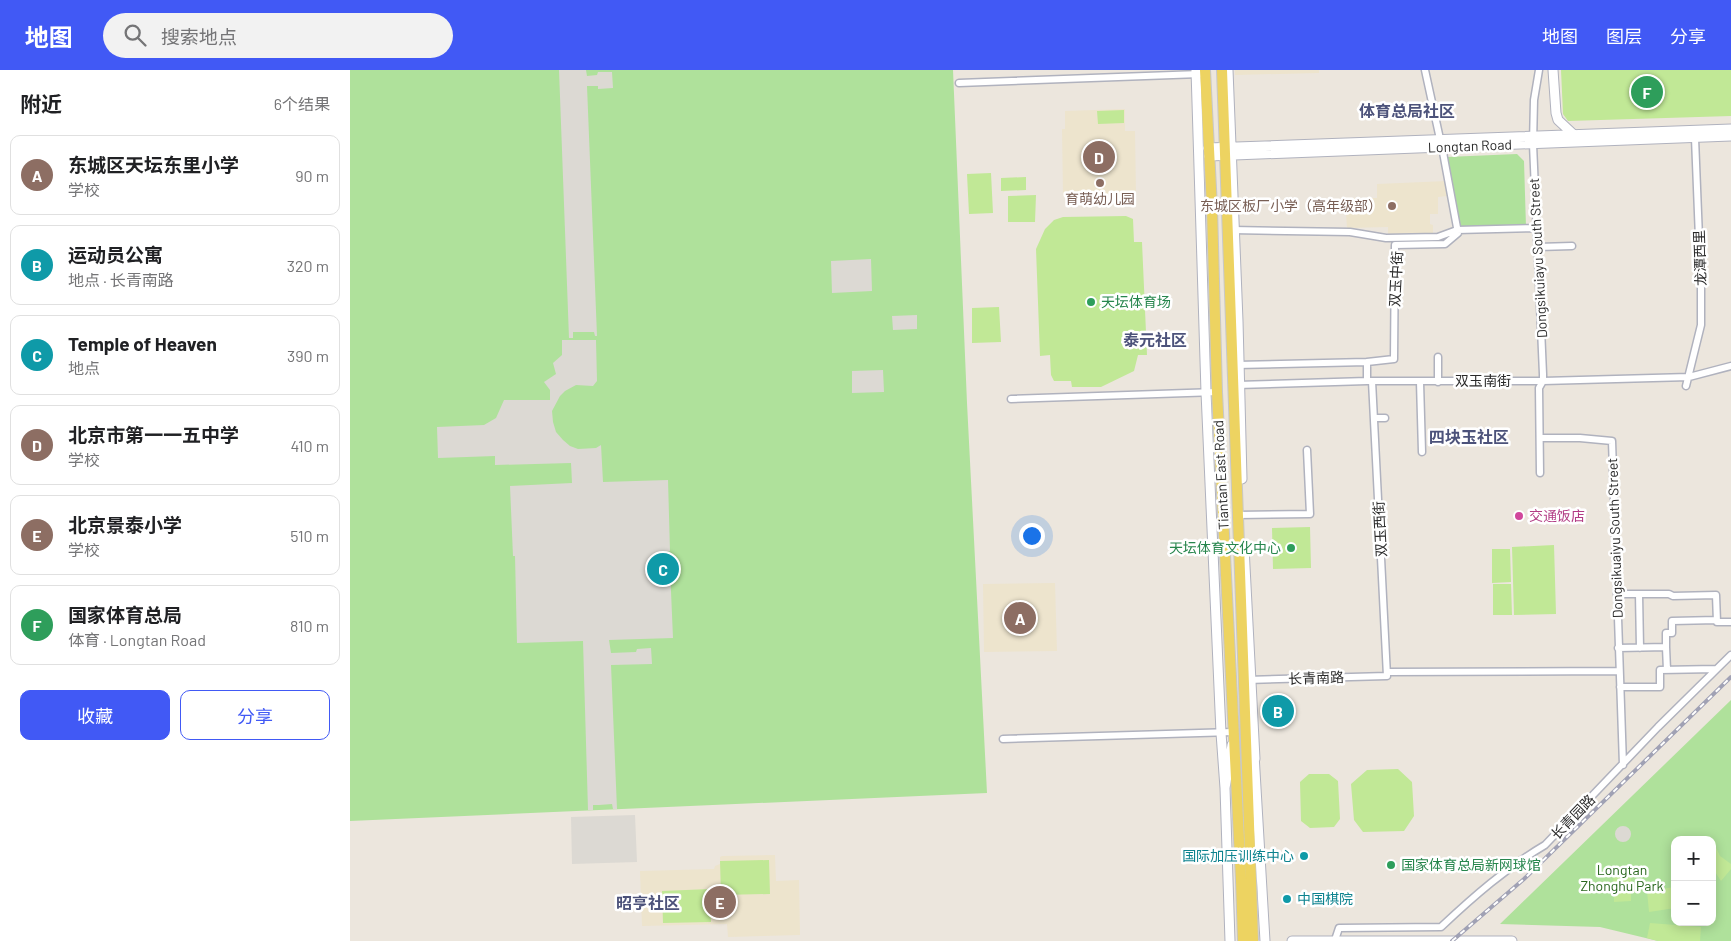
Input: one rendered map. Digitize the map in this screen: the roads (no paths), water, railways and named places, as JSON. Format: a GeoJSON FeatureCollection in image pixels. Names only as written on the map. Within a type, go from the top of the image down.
{"type":"FeatureCollection","features":[{"type":"Feature","properties":{"kind":"main road","name":"Tiantan East Road"},"geometry":{"type":"LineString","coordinates":[[1222,70],[1229,151],[1247,680],[1246,880]]}},
{"type":"Feature","properties":{"kind":"main road","name":"Tiantan East Road"},"geometry":{"type":"LineString","coordinates":[[1200,72],[1208,152],[1212,392],[1234,732],[1246,880]]}},
{"type":"Feature","properties":{"kind":"main road"},"geometry":{"type":"LineString","coordinates":[[1243,941],[1246,880]]}},
{"type":"Feature","properties":{"kind":"main road"},"geometry":{"type":"LineString","coordinates":[[1246,880],[1253,941]]}},
{"type":"Feature","properties":{"kind":"street"},"geometry":{"type":"LineString","coordinates":[[1228,70],[1229,151]]}},
{"type":"Feature","properties":{"kind":"street"},"geometry":{"type":"LineString","coordinates":[[1425,70],[1457,230]]}},
{"type":"Feature","properties":{"kind":"street","name":"Dongsikuiayu South Street"},"geometry":{"type":"LineString","coordinates":[[1539,70],[1534,100],[1533,140],[1543,381]]}},
{"type":"Feature","properties":{"kind":"street"},"geometry":{"type":"LineString","coordinates":[[1553,70],[1556,114],[1558,120],[1573,134]]}},
{"type":"Feature","properties":{"kind":"street"},"geometry":{"type":"LineString","coordinates":[[959,83],[1200,72],[1212,392],[1221,733],[1225,788],[1230,941]]}},
{"type":"Feature","properties":{"kind":"street","name":"Longtan Road"},"geometry":{"type":"LineString","coordinates":[[1533,140],[1573,134],[1731,128]]}},
{"type":"Feature","properties":{"kind":"street","name":"Longtan Road"},"geometry":{"type":"LineString","coordinates":[[1208,152],[1533,140],[1731,136]]}},
{"type":"Feature","properties":{"kind":"street","name":"龙潭西里"},"geometry":{"type":"LineString","coordinates":[[1686,386],[1701,315],[1695,138]]}},
{"type":"Feature","properties":{"kind":"street"},"geometry":{"type":"LineString","coordinates":[[1231,230],[1350,232],[1386,238],[1438,237],[1457,230],[1536,228]]}},
{"type":"Feature","properties":{"kind":"street","name":"双玉中街"},"geometry":{"type":"LineString","coordinates":[[1367,362],[1394,359],[1395,245],[1445,244],[1458,233],[1457,230]]}},
{"type":"Feature","properties":{"kind":"street"},"geometry":{"type":"LineString","coordinates":[[1538,247],[1572,246]]}},
{"type":"Feature","properties":{"kind":"street"},"geometry":{"type":"LineString","coordinates":[[1438,357],[1438,382]]}},
{"type":"Feature","properties":{"kind":"street"},"geometry":{"type":"LineString","coordinates":[[1236,365],[1367,362],[1370,381]]}},
{"type":"Feature","properties":{"kind":"street","name":"双玉南街"},"geometry":{"type":"LineString","coordinates":[[1236,385],[1370,381],[1543,381],[1689,377],[1731,366]]}},
{"type":"Feature","properties":{"kind":"street","name":"双玉西街"},"geometry":{"type":"LineString","coordinates":[[1370,381],[1374,418],[1387,674]]}},
{"type":"Feature","properties":{"kind":"street"},"geometry":{"type":"LineString","coordinates":[[1540,473],[1539,388],[1543,381]]}},
{"type":"Feature","properties":{"kind":"street"},"geometry":{"type":"LineString","coordinates":[[1420,382],[1422,452]]}},
{"type":"Feature","properties":{"kind":"street"},"geometry":{"type":"LineString","coordinates":[[1011,399],[1212,392]]}},
{"type":"Feature","properties":{"kind":"street"},"geometry":{"type":"LineString","coordinates":[[1374,418],[1385,418]]}},
{"type":"Feature","properties":{"kind":"street","name":"Dongsikuaiyu South Street"},"geometry":{"type":"LineString","coordinates":[[1540,438],[1580,438],[1612,441],[1623,765]]}},
{"type":"Feature","properties":{"kind":"street"},"geometry":{"type":"LineString","coordinates":[[1240,516],[1310,514],[1307,450]]}},
{"type":"Feature","properties":{"kind":"street"},"geometry":{"type":"LineString","coordinates":[[1617,594],[1716,596],[1716,620]]}},
{"type":"Feature","properties":{"kind":"street"},"geometry":{"type":"LineString","coordinates":[[1639,594],[1640,648]]}},
{"type":"Feature","properties":{"kind":"street"},"geometry":{"type":"LineString","coordinates":[[1667,670],[1666,634],[1672,633],[1672,621],[1716,620],[1717,622],[1731,622]]}},
{"type":"Feature","properties":{"kind":"street"},"geometry":{"type":"LineString","coordinates":[[1618,648],[1666,647]]}},
{"type":"Feature","properties":{"kind":"street","name":"长青园路"},"geometry":{"type":"LineString","coordinates":[[1335,940],[1339,928],[1441,927],[1489,883],[1526,856],[1545,845],[1658,727],[1731,655]]}},
{"type":"Feature","properties":{"kind":"street"},"geometry":{"type":"LineString","coordinates":[[1620,687],[1660,687],[1660,670],[1716,669]]}},
{"type":"Feature","properties":{"kind":"street","name":"长青南路"},"geometry":{"type":"LineString","coordinates":[[1247,680],[1387,674],[1619,671]]}},
{"type":"Feature","properties":{"kind":"street"},"geometry":{"type":"LineString","coordinates":[[1247,680],[1255,759],[1265,941]]}},
{"type":"Feature","properties":{"kind":"street"},"geometry":{"type":"LineString","coordinates":[[1246,722],[1255,759]]}},
{"type":"Feature","properties":{"kind":"street"},"geometry":{"type":"LineString","coordinates":[[1003,739],[1234,732],[1225,788]]}},
{"type":"Feature","properties":{"kind":"street"},"geometry":{"type":"LineString","coordinates":[[1229,917],[1264,916]]}},
{"type":"Feature","properties":{"kind":"street"},"geometry":{"type":"LineString","coordinates":[[1292,941],[1512,941]]}},
{"type":"Feature","properties":{"kind":"railway"},"geometry":{"type":"LineString","coordinates":[[1452,941],[1524,879],[1731,677]]}},
{"type":"Feature","properties":{"kind":"place","name":"国家体育总局"},"geometry":{"type":"Point","coordinates":[1647,92]}},
{"type":"Feature","properties":{"kind":"place","name":"北京市第一一五中学"},"geometry":{"type":"Point","coordinates":[1099,157]}},
{"type":"Feature","properties":{"kind":"place","name":"育萌幼儿园"},"geometry":{"type":"Point","coordinates":[1100,183]}},
{"type":"Feature","properties":{"kind":"place","name":"东城区板厂小学（高年级部）"},"geometry":{"type":"Point","coordinates":[1392,206]}},
{"type":"Feature","properties":{"kind":"place","name":"天坛体育场"},"geometry":{"type":"Point","coordinates":[1091,302]}},
{"type":"Feature","properties":{"kind":"place","name":"交通饭店"},"geometry":{"type":"Point","coordinates":[1519,516]}},
{"type":"Feature","properties":{"kind":"place","name":"天坛体育文化中心"},"geometry":{"type":"Point","coordinates":[1291,548]}},
{"type":"Feature","properties":{"kind":"place","name":"Temple of Heaven"},"geometry":{"type":"Point","coordinates":[663,569]}},
{"type":"Feature","properties":{"kind":"place","name":"东城区天坛东里小学"},"geometry":{"type":"Point","coordinates":[1020,618]}},
{"type":"Feature","properties":{"kind":"place","name":"运动员公寓"},"geometry":{"type":"Point","coordinates":[1278,711]}},
{"type":"Feature","properties":{"kind":"place","name":"国际加压训练中心"},"geometry":{"type":"Point","coordinates":[1304,856]}},
{"type":"Feature","properties":{"kind":"place","name":"国家体育总局新网球馆"},"geometry":{"type":"Point","coordinates":[1391,865]}},
{"type":"Feature","properties":{"kind":"place","name":"中国棋院"},"geometry":{"type":"Point","coordinates":[1287,899]}},
{"type":"Feature","properties":{"kind":"place","name":"北京景泰小学"},"geometry":{"type":"Point","coordinates":[720,902]}},
{"type":"Feature","properties":{"kind":"district","name":"体育总局社区"},"geometry":{"type":"Point","coordinates":[1407,111]}},
{"type":"Feature","properties":{"kind":"district","name":"泰元社区"},"geometry":{"type":"Point","coordinates":[1155,340]}},
{"type":"Feature","properties":{"kind":"district","name":"四块玉社区"},"geometry":{"type":"Point","coordinates":[1469,437]}},
{"type":"Feature","properties":{"kind":"district","name":"昭亨社区"},"geometry":{"type":"Point","coordinates":[648,903]}},
{"type":"Feature","properties":{"kind":"park label","name":"Longtan Zhonghu Park"},"geometry":{"type":"Point","coordinates":[1622,878]}}]}
